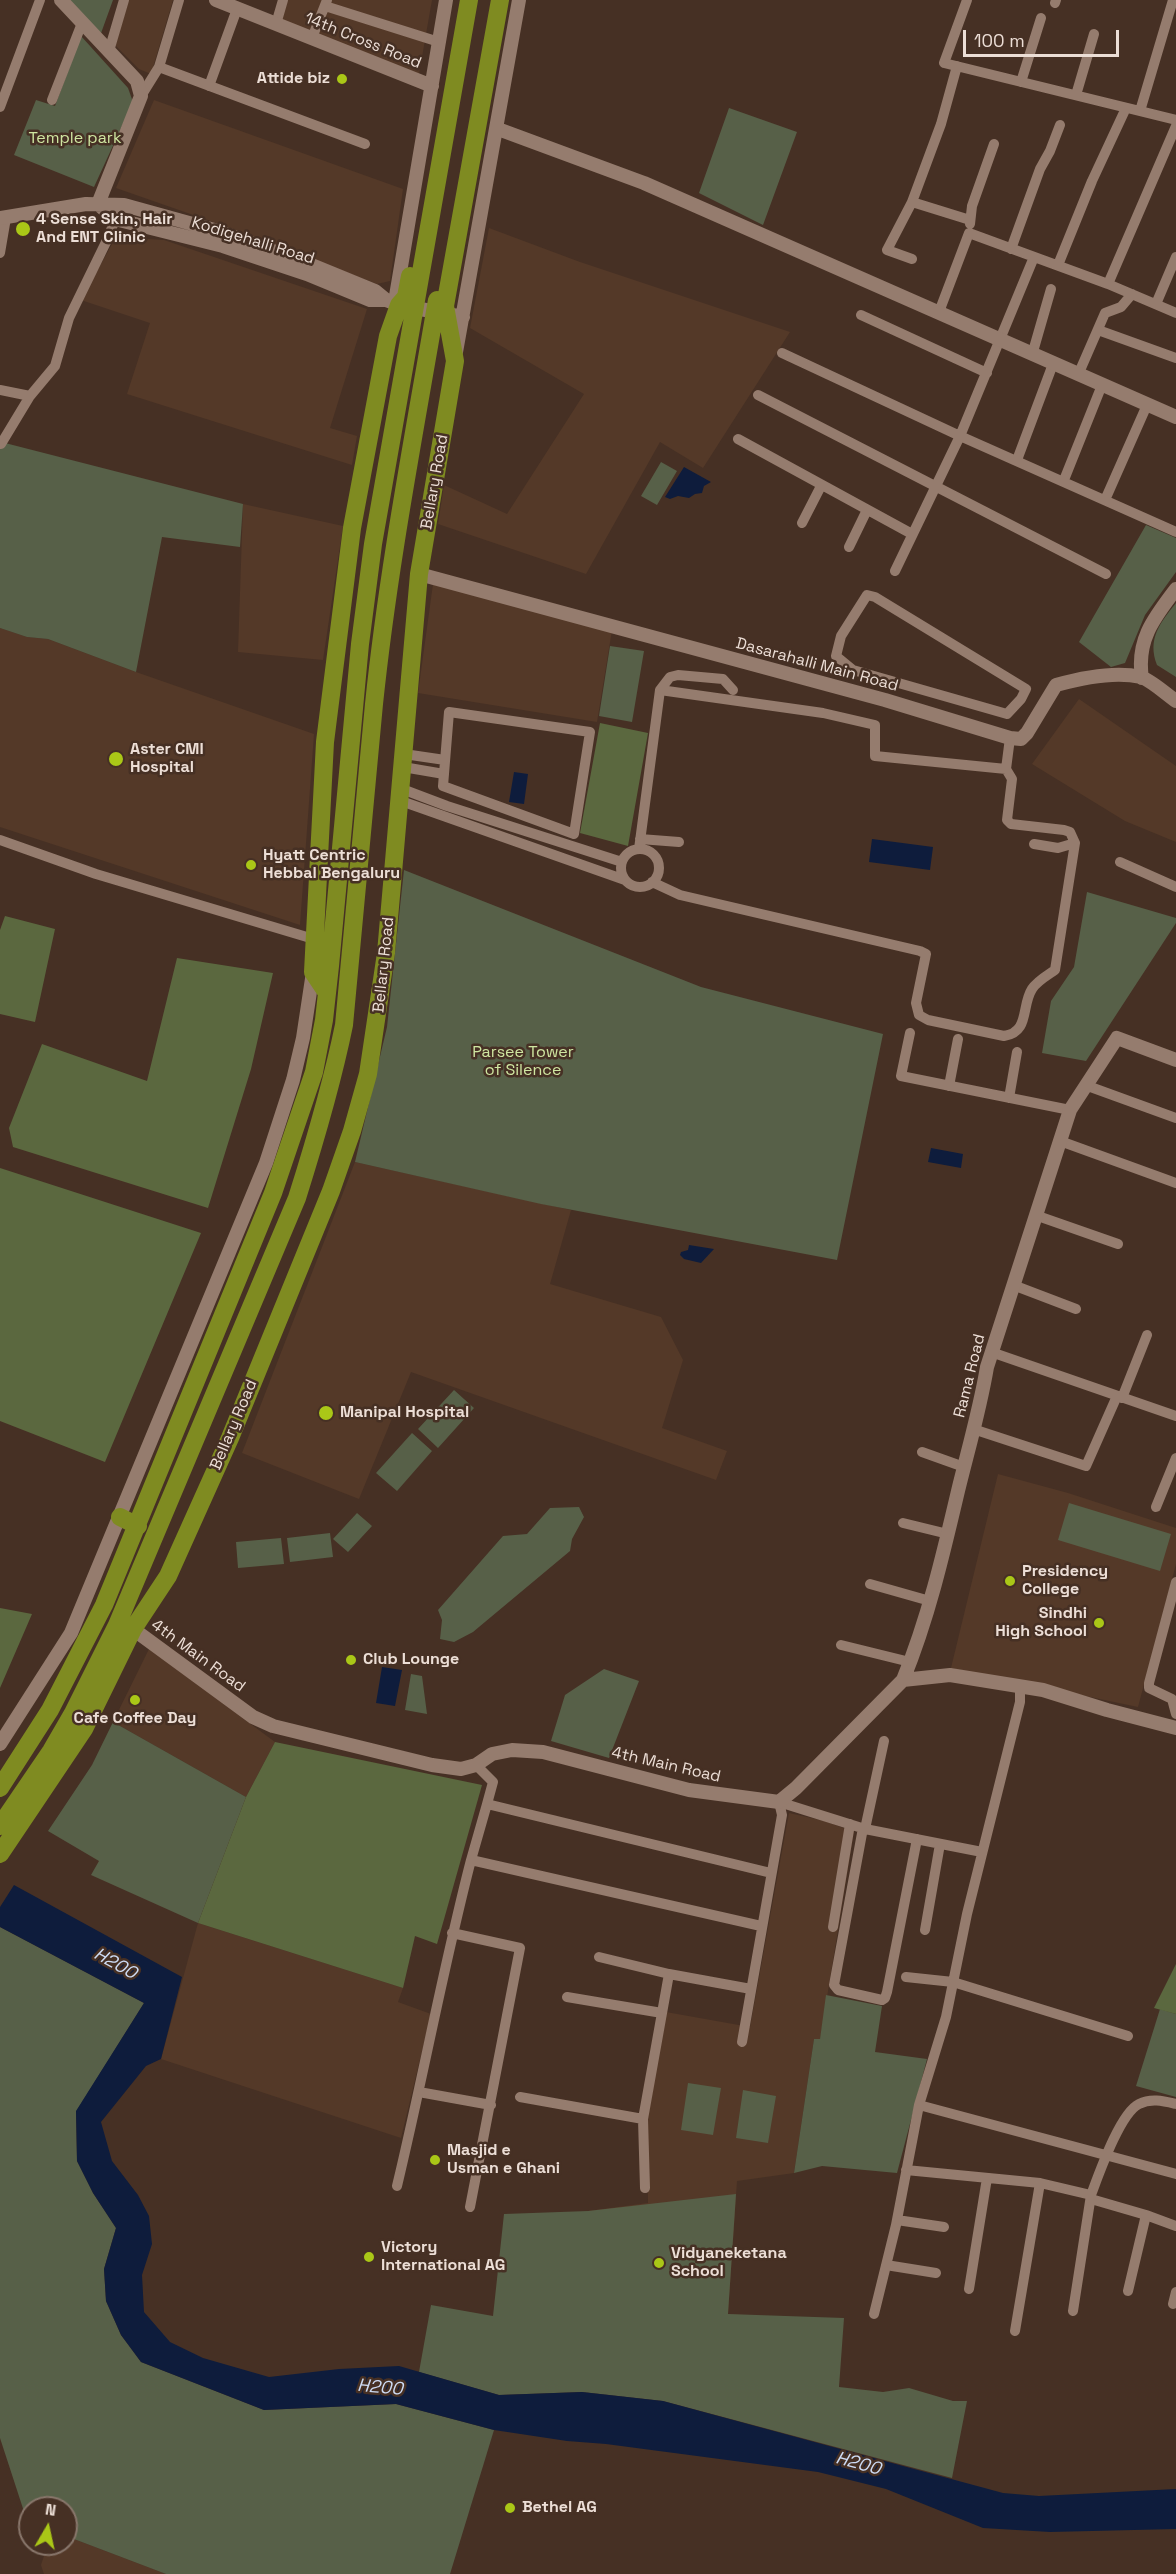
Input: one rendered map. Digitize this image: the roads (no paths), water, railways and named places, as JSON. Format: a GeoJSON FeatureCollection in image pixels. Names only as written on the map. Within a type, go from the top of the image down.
{"type":"FeatureCollection","features":[{"type":"Feature","properties":{"kind":"highway"},"geometry":{"type":"LineString","coordinates":[[0,1788],[50,1710],[100,1613],[215,1339],[294,1135],[314,1072],[327,993],[323,941],[325,742],[354,516],[386,348],[392,303],[406,297],[437,151],[463,0]]}},
{"type":"Feature","properties":{"kind":"highway"},"geometry":{"type":"LineString","coordinates":[[327,993],[312,972],[323,941],[373,544],[469,0]]}},
{"type":"Feature","properties":{"kind":"highway","name":"Bellary Road"},"geometry":{"type":"LineString","coordinates":[[0,1826],[51,1751],[73,1713],[117,1625],[300,1188],[334,1075],[344,1025],[381,646],[394,550],[489,0]]}},
{"type":"Feature","properties":{"kind":"highway","name":"Bellary Road"},"geometry":{"type":"LineString","coordinates":[[0,1854],[84,1729],[133,1629],[168,1576],[230,1438],[331,1191],[352,1131],[368,1074],[378,1019],[401,795],[420,566],[455,361],[444,313],[500,0]]}},
{"type":"Feature","properties":{"kind":"highway"},"geometry":{"type":"LineString","coordinates":[[354,516],[372,501],[394,502],[409,514],[420,566]]}},
{"type":"Feature","properties":{"kind":"highway"},"geometry":{"type":"LineString","coordinates":[[120,1517],[138,1526]]}},
{"type":"Feature","properties":{"kind":"street"},"geometry":{"type":"LineString","coordinates":[[0,106],[40,0]]}},
{"type":"Feature","properties":{"kind":"street"},"geometry":{"type":"LineString","coordinates":[[60,0],[137,81],[141,96]]}},
{"type":"Feature","properties":{"kind":"street"},"geometry":{"type":"LineString","coordinates":[[109,51],[124,0]]}},
{"type":"Feature","properties":{"kind":"street"},"geometry":{"type":"LineString","coordinates":[[98,204],[141,96],[159,67],[178,0]]}},
{"type":"Feature","properties":{"kind":"street","name":"14th Cross Road"},"geometry":{"type":"LineString","coordinates":[[216,0],[432,86]]}},
{"type":"Feature","properties":{"kind":"street"},"geometry":{"type":"LineString","coordinates":[[276,24],[283,0]]}},
{"type":"Feature","properties":{"kind":"street"},"geometry":{"type":"LineString","coordinates":[[0,253],[3,218],[65,207],[98,204],[123,205],[218,231],[309,264],[375,291],[392,303],[396,296],[446,0]]}},
{"type":"Feature","properties":{"kind":"street"},"geometry":{"type":"LineString","coordinates":[[455,361],[498,129],[519,0]]}},
{"type":"Feature","properties":{"kind":"street"},"geometry":{"type":"LineString","coordinates":[[967,0],[944,63],[1176,120]]}},
{"type":"Feature","properties":{"kind":"street"},"geometry":{"type":"LineString","coordinates":[[1140,111],[1173,0]]}},
{"type":"Feature","properties":{"kind":"street"},"geometry":{"type":"LineString","coordinates":[[312,38],[326,3],[439,42]]}},
{"type":"Feature","properties":{"kind":"street"},"geometry":{"type":"LineString","coordinates":[[210,86],[233,5]]}},
{"type":"Feature","properties":{"kind":"street"},"geometry":{"type":"LineString","coordinates":[[1021,82],[1041,18]]}},
{"type":"Feature","properties":{"kind":"street"},"geometry":{"type":"LineString","coordinates":[[52,100],[82,23]]}},
{"type":"Feature","properties":{"kind":"street"},"geometry":{"type":"LineString","coordinates":[[1076,95],[1094,34]]}},
{"type":"Feature","properties":{"kind":"street"},"geometry":{"type":"LineString","coordinates":[[912,260],[887,250],[912,202],[942,124],[957,66]]}},
{"type":"Feature","properties":{"kind":"street"},"geometry":{"type":"LineString","coordinates":[[159,67],[365,144]]}},
{"type":"Feature","properties":{"kind":"street"},"geometry":{"type":"LineString","coordinates":[[1058,265],[1092,181],[1126,108]]}},
{"type":"Feature","properties":{"kind":"street"},"geometry":{"type":"LineString","coordinates":[[1011,249],[1040,169],[1050,152],[1060,125]]}},
{"type":"Feature","properties":{"kind":"street"},"geometry":{"type":"LineString","coordinates":[[1107,284],[1176,126]]}},
{"type":"Feature","properties":{"kind":"street"},"geometry":{"type":"LineString","coordinates":[[498,129],[644,183],[1176,417]]}},
{"type":"Feature","properties":{"kind":"street"},"geometry":{"type":"LineString","coordinates":[[939,312],[969,233],[972,206],[994,144]]}},
{"type":"Feature","properties":{"kind":"street"},"geometry":{"type":"LineString","coordinates":[[912,202],[970,220]]}},
{"type":"Feature","properties":{"kind":"street","name":"Kodigehalli Road"},"geometry":{"type":"LineString","coordinates":[[98,204],[115,219],[223,246],[307,274],[370,300],[463,317]]}},
{"type":"Feature","properties":{"kind":"street"},"geometry":{"type":"LineString","coordinates":[[1,444],[30,396],[55,366],[69,318],[115,219]]}},
{"type":"Feature","properties":{"kind":"street"},"geometry":{"type":"LineString","coordinates":[[969,233],[1058,265],[1176,313]]}},
{"type":"Feature","properties":{"kind":"street"},"geometry":{"type":"LineString","coordinates":[[895,571],[960,436],[1034,257]]}},
{"type":"Feature","properties":{"kind":"street"},"geometry":{"type":"LineString","coordinates":[[1156,304],[1176,257]]}},
{"type":"Feature","properties":{"kind":"street"},"geometry":{"type":"LineString","coordinates":[[1032,355],[1051,289]]}},
{"type":"Feature","properties":{"kind":"street"},"geometry":{"type":"LineString","coordinates":[[1078,375],[1105,313],[1121,306],[1132,294]]}},
{"type":"Feature","properties":{"kind":"street"},"geometry":{"type":"LineString","coordinates":[[861,315],[987,373]]}},
{"type":"Feature","properties":{"kind":"street"},"geometry":{"type":"LineString","coordinates":[[1098,330],[1176,358]]}},
{"type":"Feature","properties":{"kind":"street"},"geometry":{"type":"LineString","coordinates":[[782,353],[960,436],[1064,480],[1176,532]]}},
{"type":"Feature","properties":{"kind":"street"},"geometry":{"type":"LineString","coordinates":[[1017,460],[1053,364]]}},
{"type":"Feature","properties":{"kind":"street"},"geometry":{"type":"LineString","coordinates":[[1064,480],[1102,385]]}},
{"type":"Feature","properties":{"kind":"street"},"geometry":{"type":"LineString","coordinates":[[0,390],[30,396]]}},
{"type":"Feature","properties":{"kind":"street"},"geometry":{"type":"LineString","coordinates":[[758,395],[1106,574]]}},
{"type":"Feature","properties":{"kind":"street"},"geometry":{"type":"LineString","coordinates":[[1106,500],[1148,405]]}},
{"type":"Feature","properties":{"kind":"street"},"geometry":{"type":"LineString","coordinates":[[738,439],[912,534]]}},
{"type":"Feature","properties":{"kind":"street"},"geometry":{"type":"LineString","coordinates":[[802,523],[821,486]]}},
{"type":"Feature","properties":{"kind":"street"},"geometry":{"type":"LineString","coordinates":[[849,547],[867,510]]}},
{"type":"Feature","properties":{"kind":"street","name":"Dasarahalli Main Road"},"geometry":{"type":"LineString","coordinates":[[420,566],[1010,738]]}},
{"type":"Feature","properties":{"kind":"street"},"geometry":{"type":"LineString","coordinates":[[1142,678],[1139,662],[1142,641],[1158,612],[1176,589]]}},
{"type":"Feature","properties":{"kind":"street"},"geometry":{"type":"LineString","coordinates":[[867,595],[875,597],[1026,689],[1008,714],[890,681],[853,670],[836,656],[841,636],[867,595]]}},
{"type":"Feature","properties":{"kind":"street"},"geometry":{"type":"LineString","coordinates":[[640,844],[660,690],[670,677],[678,675],[723,679],[733,690]]}},
{"type":"Feature","properties":{"kind":"street"},"geometry":{"type":"LineString","coordinates":[[652,882],[680,895],[920,951],[926,954],[916,1003],[919,1015],[928,1020],[1004,1036],[1013,1035],[1021,1027],[1032,988],[1055,970],[1075,843],[1070,832],[1011,824],[1007,820],[1012,779],[1006,769],[1010,738],[1021,738],[1027,733],[1056,685],[1099,675],[1142,678],[1176,701]]}},
{"type":"Feature","properties":{"kind":"street"},"geometry":{"type":"LineString","coordinates":[[869,696],[874,677]]}},
{"type":"Feature","properties":{"kind":"street"},"geometry":{"type":"LineString","coordinates":[[885,700],[890,681]]}},
{"type":"Feature","properties":{"kind":"street"},"geometry":{"type":"LineString","coordinates":[[660,690],[823,714],[875,725],[875,756],[1006,769]]}},
{"type":"Feature","properties":{"kind":"street"},"geometry":{"type":"LineString","coordinates":[[449,712],[590,732],[574,834],[443,786],[444,774],[449,712]]}},
{"type":"Feature","properties":{"kind":"street"},"geometry":{"type":"LineString","coordinates":[[404,760],[445,760]]}},
{"type":"Feature","properties":{"kind":"street"},"geometry":{"type":"LineString","coordinates":[[404,760],[444,774]]}},
{"type":"Feature","properties":{"kind":"street"},"geometry":{"type":"LineString","coordinates":[[401,795],[447,806],[621,862]]}},
{"type":"Feature","properties":{"kind":"street"},"geometry":{"type":"LineString","coordinates":[[401,795],[625,880]]}},
{"type":"Feature","properties":{"kind":"street"},"geometry":{"type":"LineString","coordinates":[[0,840],[96,874],[323,941]]}},
{"type":"Feature","properties":{"kind":"street"},"geometry":{"type":"LineString","coordinates":[[640,844],[657,861],[658,872],[652,882],[641,887],[629,884],[622,874],[621,862],[628,853],[640,844],[679,842]]}},
{"type":"Feature","properties":{"kind":"street"},"geometry":{"type":"LineString","coordinates":[[1035,844],[1058,848],[1075,843]]}},
{"type":"Feature","properties":{"kind":"street"},"geometry":{"type":"LineString","coordinates":[[1120,862],[1176,887]]}},
{"type":"Feature","properties":{"kind":"street"},"geometry":{"type":"LineString","coordinates":[[0,1744],[71,1633],[266,1163],[293,1080],[303,1038],[312,972]]}},
{"type":"Feature","properties":{"kind":"street"},"geometry":{"type":"LineString","coordinates":[[910,1032],[901,1076],[1070,1110]]}},
{"type":"Feature","properties":{"kind":"street","name":"Rama Road"},"geometry":{"type":"LineString","coordinates":[[903,1680],[930,1601],[992,1352],[1070,1110],[1117,1038],[1176,1060]]}},
{"type":"Feature","properties":{"kind":"street"},"geometry":{"type":"LineString","coordinates":[[949,1086],[958,1039]]}},
{"type":"Feature","properties":{"kind":"street"},"geometry":{"type":"LineString","coordinates":[[1009,1098],[1017,1052]]}},
{"type":"Feature","properties":{"kind":"street"},"geometry":{"type":"LineString","coordinates":[[1085,1085],[1176,1118]]}},
{"type":"Feature","properties":{"kind":"street"},"geometry":{"type":"LineString","coordinates":[[1060,1141],[1176,1183]]}},
{"type":"Feature","properties":{"kind":"street"},"geometry":{"type":"LineString","coordinates":[[1035,1215],[1118,1244]]}},
{"type":"Feature","properties":{"kind":"street"},"geometry":{"type":"LineString","coordinates":[[1013,1286],[1076,1309]]}},
{"type":"Feature","properties":{"kind":"street"},"geometry":{"type":"LineString","coordinates":[[974,1429],[1086,1466],[1147,1335]]}},
{"type":"Feature","properties":{"kind":"street"},"geometry":{"type":"LineString","coordinates":[[992,1352],[1176,1416]]}},
{"type":"Feature","properties":{"kind":"street"},"geometry":{"type":"LineString","coordinates":[[922,1452],[964,1467]]}},
{"type":"Feature","properties":{"kind":"street"},"geometry":{"type":"LineString","coordinates":[[1156,1507],[1176,1458]]}},
{"type":"Feature","properties":{"kind":"street"},"geometry":{"type":"LineString","coordinates":[[903,1523],[948,1534]]}},
{"type":"Feature","properties":{"kind":"street"},"geometry":{"type":"LineString","coordinates":[[1176,1582],[1149,1688],[1172,1699],[1176,1714]]}},
{"type":"Feature","properties":{"kind":"street"},"geometry":{"type":"LineString","coordinates":[[870,1584],[930,1601]]}},
{"type":"Feature","properties":{"kind":"street","name":"4th Main Road"},"geometry":{"type":"LineString","coordinates":[[133,1629],[253,1717],[273,1726],[432,1765],[460,1769],[476,1765],[492,1754],[512,1750],[543,1752],[689,1790],[779,1802]]}},
{"type":"Feature","properties":{"kind":"street"},"geometry":{"type":"LineString","coordinates":[[842,1645],[910,1662]]}},
{"type":"Feature","properties":{"kind":"street"},"geometry":{"type":"LineString","coordinates":[[779,1802],[796,1788],[903,1680],[950,1675],[1043,1690],[1176,1728]]}},
{"type":"Feature","properties":{"kind":"street"},"geometry":{"type":"LineString","coordinates":[[874,2314],[897,2220],[919,2104],[946,2017],[982,1852],[1020,1702],[1020,1687]]}},
{"type":"Feature","properties":{"kind":"street"},"geometry":{"type":"LineString","coordinates":[[884,1741],[864,1829],[834,1985],[838,1990],[882,2000],[887,1995],[916,1839]]}},
{"type":"Feature","properties":{"kind":"street"},"geometry":{"type":"LineString","coordinates":[[397,2186],[452,1934],[492,1782],[476,1765]]}},
{"type":"Feature","properties":{"kind":"street"},"geometry":{"type":"LineString","coordinates":[[779,1802],[864,1829],[982,1852]]}},
{"type":"Feature","properties":{"kind":"street"},"geometry":{"type":"LineString","coordinates":[[742,2042],[782,1815],[779,1802]]}},
{"type":"Feature","properties":{"kind":"street"},"geometry":{"type":"LineString","coordinates":[[487,1804],[771,1873]]}},
{"type":"Feature","properties":{"kind":"street"},"geometry":{"type":"LineString","coordinates":[[833,1926],[850,1824]]}},
{"type":"Feature","properties":{"kind":"street"},"geometry":{"type":"LineString","coordinates":[[925,1930],[940,1844]]}},
{"type":"Feature","properties":{"kind":"street"},"geometry":{"type":"LineString","coordinates":[[471,1860],[761,1926]]}},
{"type":"Feature","properties":{"kind":"street"},"geometry":{"type":"LineString","coordinates":[[452,1934],[520,1948],[470,2207]]}},
{"type":"Feature","properties":{"kind":"street"},"geometry":{"type":"LineString","coordinates":[[599,1957],[669,1974],[751,1989]]}},
{"type":"Feature","properties":{"kind":"street"},"geometry":{"type":"LineString","coordinates":[[645,2188],[643,2119],[669,1974]]}},
{"type":"Feature","properties":{"kind":"street"},"geometry":{"type":"LineString","coordinates":[[906,1977],[953,1982],[1128,2036]]}},
{"type":"Feature","properties":{"kind":"street"},"geometry":{"type":"LineString","coordinates":[[567,1997],[662,2013]]}},
{"type":"Feature","properties":{"kind":"street"},"geometry":{"type":"LineString","coordinates":[[419,2092],[491,2105]]}},
{"type":"Feature","properties":{"kind":"street"},"geometry":{"type":"LineString","coordinates":[[520,2097],[643,2119]]}},
{"type":"Feature","properties":{"kind":"street"},"geometry":{"type":"LineString","coordinates":[[1073,2311],[1091,2197],[1106,2154],[1128,2114],[1137,2104],[1154,2100],[1176,2104]]}},
{"type":"Feature","properties":{"kind":"street"},"geometry":{"type":"LineString","coordinates":[[919,2104],[1176,2174]]}},
{"type":"Feature","properties":{"kind":"street"},"geometry":{"type":"LineString","coordinates":[[906,2170],[1040,2183],[1091,2197],[1176,2226]]}},
{"type":"Feature","properties":{"kind":"street"},"geometry":{"type":"LineString","coordinates":[[969,2289],[987,2178]]}},
{"type":"Feature","properties":{"kind":"street"},"geometry":{"type":"LineString","coordinates":[[1015,2331],[1040,2183]]}},
{"type":"Feature","properties":{"kind":"street"},"geometry":{"type":"LineString","coordinates":[[1128,2290],[1146,2215]]}},
{"type":"Feature","properties":{"kind":"street"},"geometry":{"type":"LineString","coordinates":[[897,2220],[944,2227]]}},
{"type":"Feature","properties":{"kind":"street"},"geometry":{"type":"LineString","coordinates":[[886,2265],[936,2273]]}},
{"type":"Feature","properties":{"kind":"street"},"geometry":{"type":"LineString","coordinates":[[1173,2304],[1176,2292]]}},
{"type":"Feature","properties":{"kind":"water"},"geometry":{"type":"Polygon","coordinates":[[[684,467],[711,482],[704,486],[702,493],[689,498],[665,497],[684,467]]]}},
{"type":"Feature","properties":{"kind":"water"},"geometry":{"type":"Polygon","coordinates":[[[514,772],[528,774],[524,804],[509,802],[514,772]]]}},
{"type":"Feature","properties":{"kind":"water"},"geometry":{"type":"Polygon","coordinates":[[[872,839],[933,847],[930,870],[869,862],[872,839]]]}},
{"type":"Feature","properties":{"kind":"water"},"geometry":{"type":"Polygon","coordinates":[[[931,1148],[963,1154],[961,1168],[928,1162],[931,1148]]]}},
{"type":"Feature","properties":{"kind":"water"},"geometry":{"type":"Polygon","coordinates":[[[689,1245],[714,1249],[701,1263],[684,1259],[680,1255],[681,1252],[688,1250],[689,1245]]]}},
{"type":"Feature","properties":{"kind":"water"},"geometry":{"type":"Polygon","coordinates":[[[382,1667],[402,1670],[395,1706],[376,1703],[382,1667]]]}},
{"type":"Feature","properties":{"kind":"water","name":"H200"},"geometry":{"type":"Polygon","coordinates":[[[14,1885],[182,1977],[161,2059],[146,2066],[101,2122],[112,2161],[138,2195],[149,2216],[152,2244],[142,2275],[144,2312],[170,2342],[203,2358],[269,2377],[339,2369],[399,2366],[499,2395],[582,2392],[663,2401],[1003,2493],[1039,2496],[1176,2489],[1176,2529],[1050,2532],[983,2528],[886,2489],[818,2472],[494,2430],[396,2404],[264,2410],[141,2362],[121,2335],[106,2301],[104,2269],[116,2228],[93,2193],[77,2161],[76,2111],[144,2003],[0,1927],[0,1907],[14,1885]]]}},
{"type":"Feature","properties":{"kind":"place","name":"Attide biz"},"geometry":{"type":"Point","coordinates":[342,79]}},
{"type":"Feature","properties":{"kind":"place","name":"4 Sense Skin, Hair And ENT Clinic"},"geometry":{"type":"Point","coordinates":[23,229]}},
{"type":"Feature","properties":{"kind":"place","name":"Aster CMI Hospital"},"geometry":{"type":"Point","coordinates":[116,759]}},
{"type":"Feature","properties":{"kind":"place","name":"Hyatt Centric Hebbal Bengaluru"},"geometry":{"type":"Point","coordinates":[251,865]}},
{"type":"Feature","properties":{"kind":"place","name":"Manipal Hospital"},"geometry":{"type":"Point","coordinates":[326,1413]}},
{"type":"Feature","properties":{"kind":"place","name":"Presidency College"},"geometry":{"type":"Point","coordinates":[1010,1581]}},
{"type":"Feature","properties":{"kind":"place","name":"Sindhi High School"},"geometry":{"type":"Point","coordinates":[1099,1623]}},
{"type":"Feature","properties":{"kind":"place","name":"Club Lounge"},"geometry":{"type":"Point","coordinates":[351,1660]}},
{"type":"Feature","properties":{"kind":"place","name":"Cafe Coffee Day"},"geometry":{"type":"Point","coordinates":[135,1700]}},
{"type":"Feature","properties":{"kind":"place","name":"Masjid e Usman e Ghani"},"geometry":{"type":"Point","coordinates":[435,2160]}},
{"type":"Feature","properties":{"kind":"place","name":"Victory International AG"},"geometry":{"type":"Point","coordinates":[369,2257]}},
{"type":"Feature","properties":{"kind":"place","name":"Vidyaneketana School"},"geometry":{"type":"Point","coordinates":[659,2263]}},
{"type":"Feature","properties":{"kind":"place","name":"Bethel AG"},"geometry":{"type":"Point","coordinates":[510,2508]}},
{"type":"Feature","properties":{"kind":"park label","name":"Temple park"},"geometry":{"type":"Point","coordinates":[75,139]}},
{"type":"Feature","properties":{"kind":"park label","name":"Parsee Tower of Silence"},"geometry":{"type":"Point","coordinates":[523,1062]}}]}
